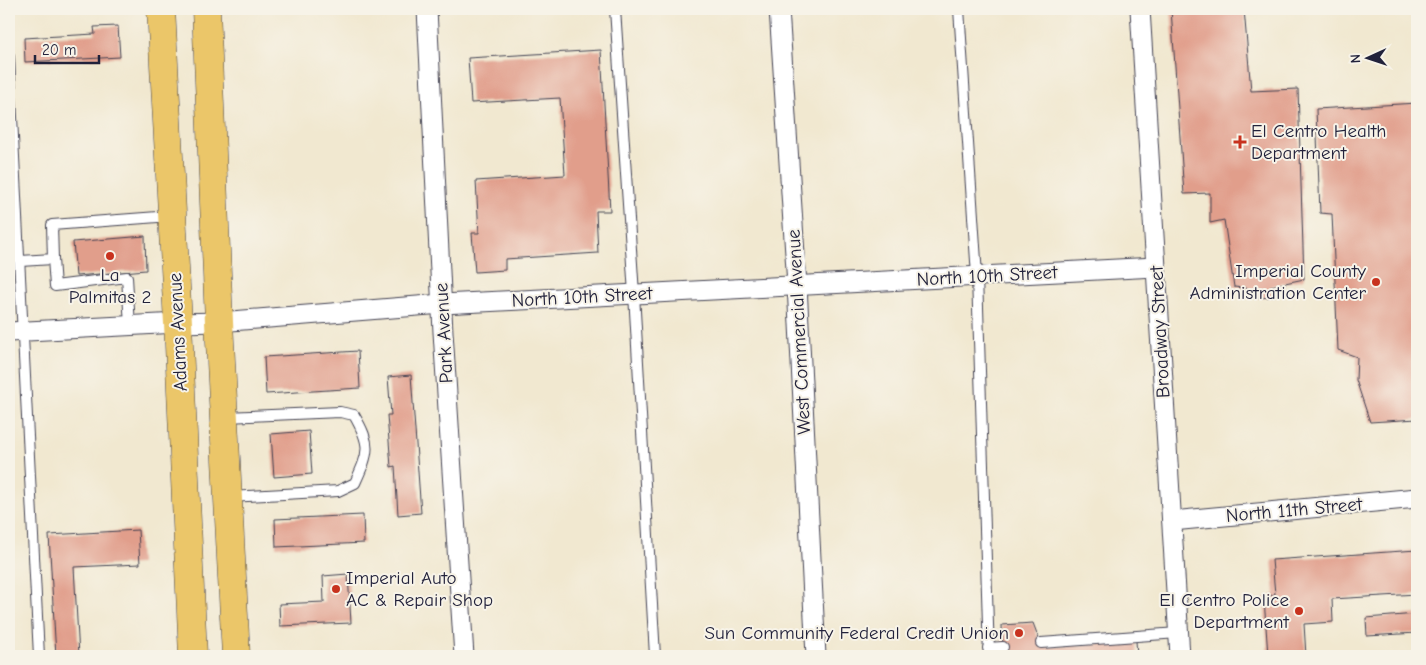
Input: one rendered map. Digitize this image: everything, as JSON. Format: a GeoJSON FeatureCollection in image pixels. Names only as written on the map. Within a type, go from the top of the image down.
{"type":"FeatureCollection","features":[{"type":"Feature","properties":{"kind":"main road","name":"Adams Avenue"},"geometry":{"type":"LineString","coordinates":[[161,9],[193,656]]}},
{"type":"Feature","properties":{"kind":"main road"},"geometry":{"type":"LineString","coordinates":[[206,9],[219,322],[236,656]]}},
{"type":"Feature","properties":{"kind":"street","name":"Park Avenue"},"geometry":{"type":"LineString","coordinates":[[427,9],[442,304],[464,656]]}},
{"type":"Feature","properties":{"kind":"street","name":"West Commercial Avenue"},"geometry":{"type":"LineString","coordinates":[[779,9],[797,285],[816,656]]}},
{"type":"Feature","properties":{"kind":"street","name":"Broadway Street"},"geometry":{"type":"LineString","coordinates":[[1140,9],[1180,656]]}},
{"type":"Feature","properties":{"kind":"street","name":"North 10th Street"},"geometry":{"type":"LineString","coordinates":[[16,332],[219,322],[442,304],[1156,267]]}},
{"type":"Feature","properties":{"kind":"street","name":"North 11th Street"},"geometry":{"type":"LineString","coordinates":[[1172,521],[1417,498]]}},
{"type":"Feature","properties":{"kind":"lane"},"geometry":{"type":"LineString","coordinates":[[615,9],[655,656]]}},
{"type":"Feature","properties":{"kind":"lane"},"geometry":{"type":"LineString","coordinates":[[959,9],[977,276],[988,652],[1003,647]]}},
{"type":"Feature","properties":{"kind":"lane"},"geometry":{"type":"LineString","coordinates":[[9,58],[20,262],[16,332],[39,656]]}},
{"type":"Feature","properties":{"kind":"lane"},"geometry":{"type":"LineString","coordinates":[[130,326],[127,277],[55,286],[52,226],[172,216]]}},
{"type":"Feature","properties":{"kind":"lane"},"geometry":{"type":"LineString","coordinates":[[20,262],[53,259]]}},
{"type":"Feature","properties":{"kind":"lane"},"geometry":{"type":"LineString","coordinates":[[224,417],[340,412],[354,415],[362,428],[368,446],[364,462],[355,483],[338,491],[228,497]]}},
{"type":"Feature","properties":{"kind":"lane"},"geometry":{"type":"LineString","coordinates":[[1041,643],[1178,633]]}},
{"type":"Feature","properties":{"kind":"building","name":"El Centro Health Department"},"geometry":{"type":"Polygon","coordinates":[[[1171,9],[1244,9],[1251,91],[1298,89],[1304,279],[1271,286],[1274,297],[1255,298],[1254,289],[1234,287],[1224,220],[1210,223],[1210,193],[1184,194],[1171,9]]]}},
{"type":"Feature","properties":{"kind":"building"},"geometry":{"type":"Polygon","coordinates":[[[118,26],[120,57],[25,62],[24,38],[95,34],[94,27],[118,26]]]}},
{"type":"Feature","properties":{"kind":"building"},"geometry":{"type":"Polygon","coordinates":[[[601,50],[610,211],[596,211],[598,253],[505,259],[505,270],[475,272],[472,233],[479,233],[476,181],[565,175],[560,98],[471,103],[468,58],[601,50]]]}},
{"type":"Feature","properties":{"kind":"building","name":"Imperial County Administration Center"},"geometry":{"type":"Polygon","coordinates":[[[1417,103],[1417,419],[1370,422],[1356,380],[1357,357],[1338,350],[1332,214],[1320,213],[1316,109],[1417,103]]]}},
{"type":"Feature","properties":{"kind":"building","name":"La Palmitas 2"},"geometry":{"type":"Polygon","coordinates":[[[145,236],[146,270],[76,276],[73,242],[145,236]]]}},
{"type":"Feature","properties":{"kind":"building"},"geometry":{"type":"Polygon","coordinates":[[[358,351],[360,388],[266,394],[264,357],[358,351]]]}},
{"type":"Feature","properties":{"kind":"building"},"geometry":{"type":"Polygon","coordinates":[[[411,375],[421,513],[398,515],[395,466],[391,467],[387,415],[391,415],[388,377],[411,375]]]}},
{"type":"Feature","properties":{"kind":"building"},"geometry":{"type":"Polygon","coordinates":[[[309,431],[312,474],[274,477],[271,434],[309,431]]]}},
{"type":"Feature","properties":{"kind":"building"},"geometry":{"type":"Polygon","coordinates":[[[363,515],[364,543],[276,547],[275,519],[363,515]]]}},
{"type":"Feature","properties":{"kind":"building"},"geometry":{"type":"Polygon","coordinates":[[[138,530],[140,564],[74,567],[79,656],[56,656],[49,535],[138,530]]]}},
{"type":"Feature","properties":{"kind":"building","name":"El Centro Police Department"},"geometry":{"type":"Polygon","coordinates":[[[1417,550],[1417,594],[1332,599],[1333,622],[1304,624],[1306,656],[1268,656],[1264,598],[1275,594],[1272,560],[1417,550]]]}},
{"type":"Feature","properties":{"kind":"building","name":"Imperial Auto AC & Repair Shop"},"geometry":{"type":"Polygon","coordinates":[[[348,574],[351,623],[280,626],[279,604],[324,602],[323,576],[348,574]]]}},
{"type":"Feature","properties":{"kind":"building"},"geometry":{"type":"Polygon","coordinates":[[[1417,614],[1417,633],[1367,636],[1366,618],[1417,614]]]}},
{"type":"Feature","properties":{"kind":"building","name":"Sun Community Federal Credit Union"},"geometry":{"type":"Polygon","coordinates":[[[1033,623],[1042,647],[1136,641],[1137,656],[1003,656],[1002,625],[1033,623]]]}},
{"type":"Feature","properties":{"kind":"place","name":"El Centro Health Department"},"geometry":{"type":"Point","coordinates":[1240,142]}},
{"type":"Feature","properties":{"kind":"place","name":"La Palmitas 2"},"geometry":{"type":"Point","coordinates":[110,256]}},
{"type":"Feature","properties":{"kind":"place","name":"Imperial County Administration Center"},"geometry":{"type":"Point","coordinates":[1376,282]}},
{"type":"Feature","properties":{"kind":"place","name":"Imperial Auto AC & Repair Shop"},"geometry":{"type":"Point","coordinates":[336,589]}},
{"type":"Feature","properties":{"kind":"place","name":"El Centro Police Department"},"geometry":{"type":"Point","coordinates":[1299,611]}},
{"type":"Feature","properties":{"kind":"place","name":"Sun Community Federal Credit Union"},"geometry":{"type":"Point","coordinates":[1019,633]}}]}
